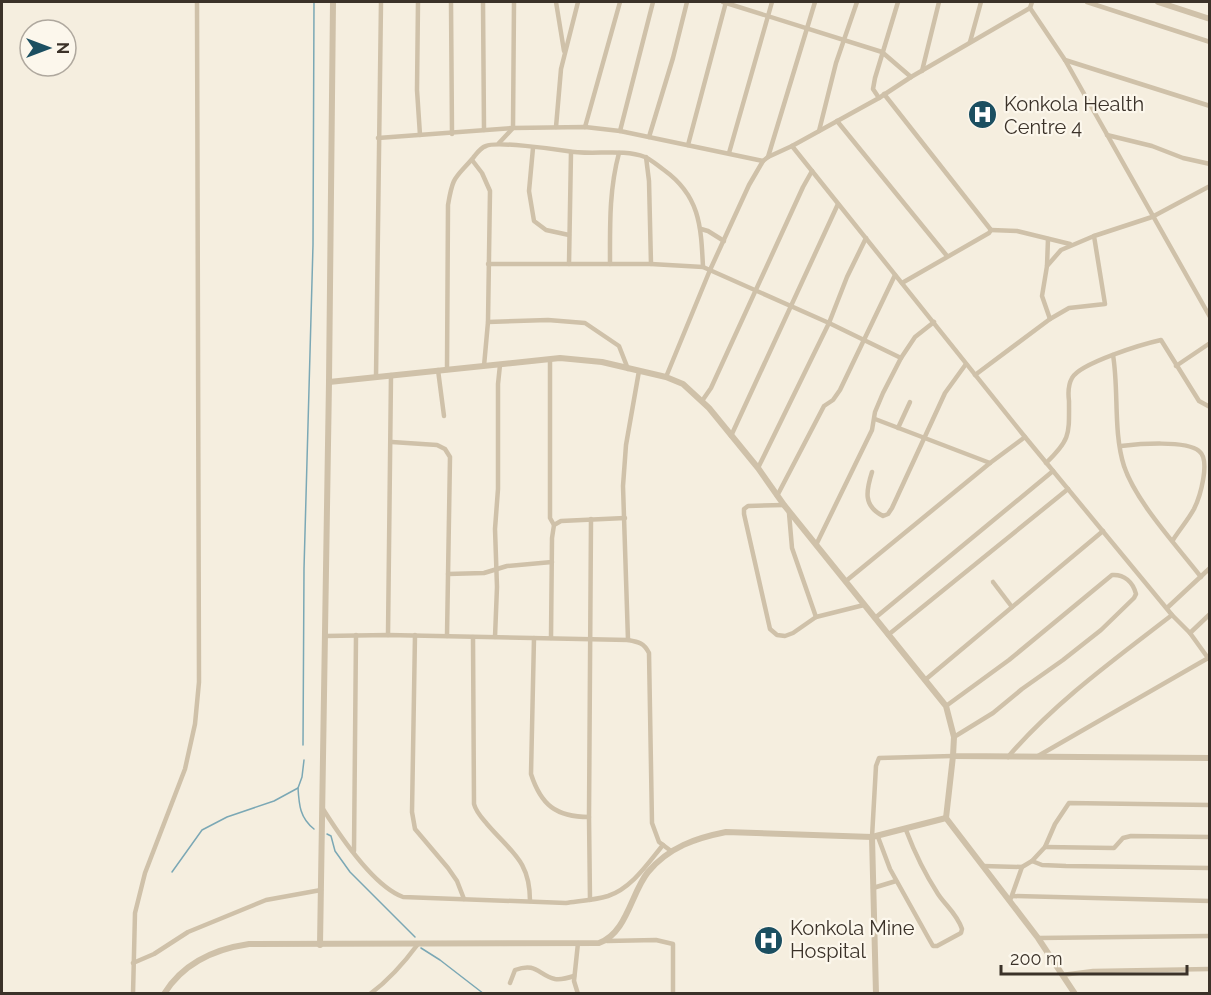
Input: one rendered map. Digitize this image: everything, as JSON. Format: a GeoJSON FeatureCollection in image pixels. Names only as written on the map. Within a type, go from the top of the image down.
{"type":"FeatureCollection","features":[{"type":"Feature","properties":{"kind":"street"},"geometry":{"type":"LineString","coordinates":[[133,993],[135,913],[146,873],[185,769],[195,724],[199,682],[197,2]]}},
{"type":"Feature","properties":{"kind":"street"},"geometry":{"type":"LineString","coordinates":[[320,945],[333,2]]}},
{"type":"Feature","properties":{"kind":"street"},"geometry":{"type":"LineString","coordinates":[[376,377],[381,2]]}},
{"type":"Feature","properties":{"kind":"street"},"geometry":{"type":"LineString","coordinates":[[418,2],[417,90],[420,135]]}},
{"type":"Feature","properties":{"kind":"street"},"geometry":{"type":"LineString","coordinates":[[452,2],[452,134]]}},
{"type":"Feature","properties":{"kind":"street"},"geometry":{"type":"LineString","coordinates":[[483,2],[484,130]]}},
{"type":"Feature","properties":{"kind":"street"},"geometry":{"type":"LineString","coordinates":[[499,143],[513,128],[514,2]]}},
{"type":"Feature","properties":{"kind":"street"},"geometry":{"type":"LineString","coordinates":[[556,2],[565,54]]}},
{"type":"Feature","properties":{"kind":"street"},"geometry":{"type":"LineString","coordinates":[[556,127],[560,81],[578,2]]}},
{"type":"Feature","properties":{"kind":"street"},"geometry":{"type":"LineString","coordinates":[[585,127],[620,2]]}},
{"type":"Feature","properties":{"kind":"street"},"geometry":{"type":"LineString","coordinates":[[621,131],[653,2]]}},
{"type":"Feature","properties":{"kind":"street"},"geometry":{"type":"LineString","coordinates":[[649,137],[687,2]]}},
{"type":"Feature","properties":{"kind":"street"},"geometry":{"type":"LineString","coordinates":[[688,145],[725,2],[882,52],[911,77]]}},
{"type":"Feature","properties":{"kind":"street"},"geometry":{"type":"LineString","coordinates":[[729,153],[772,2]]}},
{"type":"Feature","properties":{"kind":"street"},"geometry":{"type":"LineString","coordinates":[[666,377],[710,270],[749,185],[766,159],[815,2]]}},
{"type":"Feature","properties":{"kind":"street"},"geometry":{"type":"LineString","coordinates":[[819,132],[844,39],[857,2]]}},
{"type":"Feature","properties":{"kind":"street"},"geometry":{"type":"LineString","coordinates":[[879,98],[873,89],[898,2]]}},
{"type":"Feature","properties":{"kind":"street"},"geometry":{"type":"LineString","coordinates":[[922,71],[939,2]]}},
{"type":"Feature","properties":{"kind":"street"},"geometry":{"type":"LineString","coordinates":[[970,43],[981,2]]}},
{"type":"Feature","properties":{"kind":"street"},"geometry":{"type":"LineString","coordinates":[[378,138],[513,128],[585,127],[621,131],[766,159],[879,98],[1030,8],[1032,2]]}},
{"type":"Feature","properties":{"kind":"street"},"geometry":{"type":"LineString","coordinates":[[1087,2],[1209,42]]}},
{"type":"Feature","properties":{"kind":"street"},"geometry":{"type":"LineString","coordinates":[[1158,2],[1209,19]]}},
{"type":"Feature","properties":{"kind":"street"},"geometry":{"type":"LineString","coordinates":[[1030,8],[1065,60],[1209,317]]}},
{"type":"Feature","properties":{"kind":"street"},"geometry":{"type":"LineString","coordinates":[[1065,60],[1209,106]]}},
{"type":"Feature","properties":{"kind":"street"},"geometry":{"type":"LineString","coordinates":[[884,94],[991,230]]}},
{"type":"Feature","properties":{"kind":"street"},"geometry":{"type":"LineString","coordinates":[[837,121],[947,256]]}},
{"type":"Feature","properties":{"kind":"street"},"geometry":{"type":"LineString","coordinates":[[498,129],[499,143]]}},
{"type":"Feature","properties":{"kind":"street"},"geometry":{"type":"LineString","coordinates":[[1107,135],[1209,164]]}},
{"type":"Feature","properties":{"kind":"street"},"geometry":{"type":"LineString","coordinates":[[447,370],[448,205],[451,188],[455,176],[480,149],[493,143],[555,148],[571,152],[619,153],[646,157],[675,178],[686,190],[694,205],[701,229],[703,267]]}},
{"type":"Feature","properties":{"kind":"street"},"geometry":{"type":"LineString","coordinates":[[792,146],[1025,438],[1209,658],[1036,757]]}},
{"type":"Feature","properties":{"kind":"street"},"geometry":{"type":"LineString","coordinates":[[533,148],[530,191],[534,220],[546,230],[569,236]]}},
{"type":"Feature","properties":{"kind":"street"},"geometry":{"type":"LineString","coordinates":[[569,264],[571,152]]}},
{"type":"Feature","properties":{"kind":"street"},"geometry":{"type":"LineString","coordinates":[[610,264],[612,177],[619,153]]}},
{"type":"Feature","properties":{"kind":"street"},"geometry":{"type":"LineString","coordinates":[[646,157],[650,181],[651,264]]}},
{"type":"Feature","properties":{"kind":"street"},"geometry":{"type":"LineString","coordinates":[[472,160],[490,191],[488,321],[484,366]]}},
{"type":"Feature","properties":{"kind":"street"},"geometry":{"type":"LineString","coordinates":[[702,401],[711,388],[754,290],[812,171]]}},
{"type":"Feature","properties":{"kind":"street"},"geometry":{"type":"LineString","coordinates":[[1047,266],[1054,256],[1070,244],[1152,217],[1209,186]]}},
{"type":"Feature","properties":{"kind":"street"},"geometry":{"type":"LineString","coordinates":[[731,436],[838,204]]}},
{"type":"Feature","properties":{"kind":"street"},"geometry":{"type":"LineString","coordinates":[[701,229],[724,241]]}},
{"type":"Feature","properties":{"kind":"street"},"geometry":{"type":"LineString","coordinates":[[902,283],[991,230],[1017,231],[1070,244]]}},
{"type":"Feature","properties":{"kind":"street"},"geometry":{"type":"LineString","coordinates":[[975,375],[1050,319],[1074,307],[1105,304],[1094,236]]}},
{"type":"Feature","properties":{"kind":"street"},"geometry":{"type":"LineString","coordinates":[[758,468],[829,323],[847,277],[866,238]]}},
{"type":"Feature","properties":{"kind":"street"},"geometry":{"type":"LineString","coordinates":[[1048,239],[1047,266],[1042,296],[1050,319]]}},
{"type":"Feature","properties":{"kind":"street"},"geometry":{"type":"LineString","coordinates":[[488,264],[651,264],[703,267],[901,358]]}},
{"type":"Feature","properties":{"kind":"street"},"geometry":{"type":"LineString","coordinates":[[777,496],[824,406],[840,390],[895,274]]}},
{"type":"Feature","properties":{"kind":"street"},"geometry":{"type":"LineString","coordinates":[[488,321],[548,320],[585,323],[619,346],[628,369]]}},
{"type":"Feature","properties":{"kind":"street"},"geometry":{"type":"LineString","coordinates":[[816,545],[872,430],[883,393],[901,358],[915,338],[934,322]]}},
{"type":"Feature","properties":{"kind":"street"},"geometry":{"type":"LineString","coordinates":[[1046,463],[1062,448],[1065,442],[1069,426],[1069,385],[1072,377],[1085,366],[1142,344],[1161,340],[1199,401],[1209,407]]}},
{"type":"Feature","properties":{"kind":"street"},"geometry":{"type":"LineString","coordinates":[[1176,366],[1209,343]]}},
{"type":"Feature","properties":{"kind":"street"},"geometry":{"type":"LineString","coordinates":[[1113,356],[1124,466],[1140,497],[1201,577]]}},
{"type":"Feature","properties":{"kind":"street"},"geometry":{"type":"LineString","coordinates":[[329,382],[550,359],[586,359],[666,377],[683,384],[702,401],[758,468],[784,505],[946,706],[954,737],[946,818],[1010,899],[1075,993]]}},
{"type":"Feature","properties":{"kind":"street"},"geometry":{"type":"LineString","coordinates":[[550,359],[550,518],[554,525],[551,638]]}},
{"type":"Feature","properties":{"kind":"street"},"geometry":{"type":"LineString","coordinates":[[495,637],[495,529],[500,364]]}},
{"type":"Feature","properties":{"kind":"street"},"geometry":{"type":"LineString","coordinates":[[872,472],[868,485],[868,501],[871,508],[883,516],[888,514],[892,508],[945,393],[966,364]]}},
{"type":"Feature","properties":{"kind":"street"},"geometry":{"type":"LineString","coordinates":[[438,370],[444,416]]}},
{"type":"Feature","properties":{"kind":"street"},"geometry":{"type":"LineString","coordinates":[[628,640],[623,486],[639,371]]}},
{"type":"Feature","properties":{"kind":"street"},"geometry":{"type":"LineString","coordinates":[[388,635],[391,375]]}},
{"type":"Feature","properties":{"kind":"street"},"geometry":{"type":"LineString","coordinates":[[898,428],[910,402]]}},
{"type":"Feature","properties":{"kind":"street"},"geometry":{"type":"LineString","coordinates":[[875,419],[990,463]]}},
{"type":"Feature","properties":{"kind":"street"},"geometry":{"type":"LineString","coordinates":[[846,581],[990,463],[1025,438]]}},
{"type":"Feature","properties":{"kind":"street"},"geometry":{"type":"LineString","coordinates":[[392,442],[437,445],[445,448],[450,457],[447,636]]}},
{"type":"Feature","properties":{"kind":"street"},"geometry":{"type":"LineString","coordinates":[[1121,446],[1141,443],[1175,445],[1198,449],[1203,455],[1205,465],[1199,499],[1173,540]]}},
{"type":"Feature","properties":{"kind":"street"},"geometry":{"type":"LineString","coordinates":[[875,618],[1053,471]]}},
{"type":"Feature","properties":{"kind":"street"},"geometry":{"type":"LineString","coordinates":[[888,635],[1068,489]]}},
{"type":"Feature","properties":{"kind":"street"},"geometry":{"type":"LineString","coordinates":[[784,505],[748,506],[744,509],[770,629],[777,635],[785,636],[794,633],[816,617],[864,605]]}},
{"type":"Feature","properties":{"kind":"street"},"geometry":{"type":"LineString","coordinates":[[789,511],[792,548],[816,617]]}},
{"type":"Feature","properties":{"kind":"street"},"geometry":{"type":"LineString","coordinates":[[590,900],[591,519]]}},
{"type":"Feature","properties":{"kind":"street"},"geometry":{"type":"LineString","coordinates":[[554,525],[561,521],[625,519]]}},
{"type":"Feature","properties":{"kind":"street"},"geometry":{"type":"LineString","coordinates":[[925,680],[1103,531]]}},
{"type":"Feature","properties":{"kind":"street"},"geometry":{"type":"LineString","coordinates":[[448,573],[484,573],[507,566],[552,562]]}},
{"type":"Feature","properties":{"kind":"street"},"geometry":{"type":"LineString","coordinates":[[1167,608],[1209,568]]}},
{"type":"Feature","properties":{"kind":"street"},"geometry":{"type":"LineString","coordinates":[[946,706],[1008,660],[1112,575],[1119,575],[1135,588],[1134,598],[1086,642],[993,712],[954,737]]}},
{"type":"Feature","properties":{"kind":"street"},"geometry":{"type":"LineString","coordinates":[[993,582],[1012,607]]}},
{"type":"Feature","properties":{"kind":"street"},"geometry":{"type":"LineString","coordinates":[[1190,633],[1209,614]]}},
{"type":"Feature","properties":{"kind":"street"},"geometry":{"type":"LineString","coordinates":[[1008,757],[1047,716],[1104,667],[1172,615]]}},
{"type":"Feature","properties":{"kind":"street"},"geometry":{"type":"LineString","coordinates":[[354,851],[356,635]]}},
{"type":"Feature","properties":{"kind":"street"},"geometry":{"type":"LineString","coordinates":[[325,636],[415,635],[640,642],[646,646],[649,653],[652,823],[659,842],[670,851]]}},
{"type":"Feature","properties":{"kind":"street"},"geometry":{"type":"LineString","coordinates":[[415,635],[412,812],[415,829],[448,868],[465,899]]}},
{"type":"Feature","properties":{"kind":"street"},"geometry":{"type":"LineString","coordinates":[[473,637],[474,804],[483,819],[519,858],[526,870],[530,886],[530,902]]}},
{"type":"Feature","properties":{"kind":"street"},"geometry":{"type":"LineString","coordinates":[[534,638],[531,774],[535,788],[558,813],[589,818]]}},
{"type":"Feature","properties":{"kind":"street"},"geometry":{"type":"LineString","coordinates":[[876,993],[873,888],[876,766],[879,758],[952,756],[1209,758]]}},
{"type":"Feature","properties":{"kind":"street"},"geometry":{"type":"LineString","coordinates":[[983,866],[1022,867],[1032,861],[1045,847],[1055,824],[1069,803],[1209,805]]}},
{"type":"Feature","properties":{"kind":"street"},"geometry":{"type":"LineString","coordinates":[[322,808],[337,832],[386,888],[403,897],[566,903],[590,900],[611,895],[632,882],[663,845]]}},
{"type":"Feature","properties":{"kind":"street"},"geometry":{"type":"LineString","coordinates":[[607,941],[614,935],[647,874],[670,851],[704,836],[726,832],[875,837],[946,818]]}},
{"type":"Feature","properties":{"kind":"street"},"geometry":{"type":"LineString","coordinates":[[875,837],[896,881],[933,946],[937,946],[961,933],[961,925],[955,913],[939,896],[929,879],[906,830]]}},
{"type":"Feature","properties":{"kind":"street"},"geometry":{"type":"LineString","coordinates":[[1045,847],[1114,848],[1123,838],[1131,836],[1209,837]]}},
{"type":"Feature","properties":{"kind":"street"},"geometry":{"type":"LineString","coordinates":[[1032,861],[1042,865],[1066,867],[1209,868]]}},
{"type":"Feature","properties":{"kind":"street"},"geometry":{"type":"LineString","coordinates":[[1010,899],[1022,867]]}},
{"type":"Feature","properties":{"kind":"street"},"geometry":{"type":"LineString","coordinates":[[873,888],[896,881]]}},
{"type":"Feature","properties":{"kind":"street"},"geometry":{"type":"LineString","coordinates":[[133,963],[154,954],[188,932],[266,900],[321,890]]}},
{"type":"Feature","properties":{"kind":"street"},"geometry":{"type":"LineString","coordinates":[[1010,899],[1209,901]]}},
{"type":"Feature","properties":{"kind":"street"},"geometry":{"type":"LineString","coordinates":[[1038,938],[1209,936]]}},
{"type":"Feature","properties":{"kind":"street"},"geometry":{"type":"LineString","coordinates":[[164,993],[189,966],[209,954],[249,944],[599,944],[607,941],[656,940],[673,944],[673,993]]}},
{"type":"Feature","properties":{"kind":"street"},"geometry":{"type":"LineString","coordinates":[[578,943],[574,976],[575,989],[578,993]]}},
{"type":"Feature","properties":{"kind":"street"},"geometry":{"type":"LineString","coordinates":[[370,993],[384,983],[406,961],[418,944]]}},
{"type":"Feature","properties":{"kind":"street"},"geometry":{"type":"LineString","coordinates":[[510,983],[515,970],[521,968],[539,969],[556,979],[574,976]]}},
{"type":"Feature","properties":{"kind":"street"},"geometry":{"type":"LineString","coordinates":[[1062,975],[1104,971],[1209,969]]}},
{"type":"Feature","properties":{"kind":"waterway"},"geometry":{"type":"LineString","coordinates":[[303,745],[304,569],[313,245],[314,2]]}},
{"type":"Feature","properties":{"kind":"waterway"},"geometry":{"type":"LineString","coordinates":[[172,872],[202,830],[227,817],[274,801],[298,788],[304,760]]}},
{"type":"Feature","properties":{"kind":"waterway"},"geometry":{"type":"LineString","coordinates":[[298,788],[301,811],[314,829]]}},
{"type":"Feature","properties":{"kind":"waterway"},"geometry":{"type":"LineString","coordinates":[[327,834],[331,836],[335,851],[350,872],[415,937]]}},
{"type":"Feature","properties":{"kind":"waterway"},"geometry":{"type":"LineString","coordinates":[[421,948],[484,994]]}},
{"type":"Feature","properties":{"kind":"place","name":"Konkola Health Centre 4"},"geometry":{"type":"Point","coordinates":[983,115]}},
{"type":"Feature","properties":{"kind":"place","name":"Konkola Mine Hospital"},"geometry":{"type":"Point","coordinates":[769,940]}}]}
